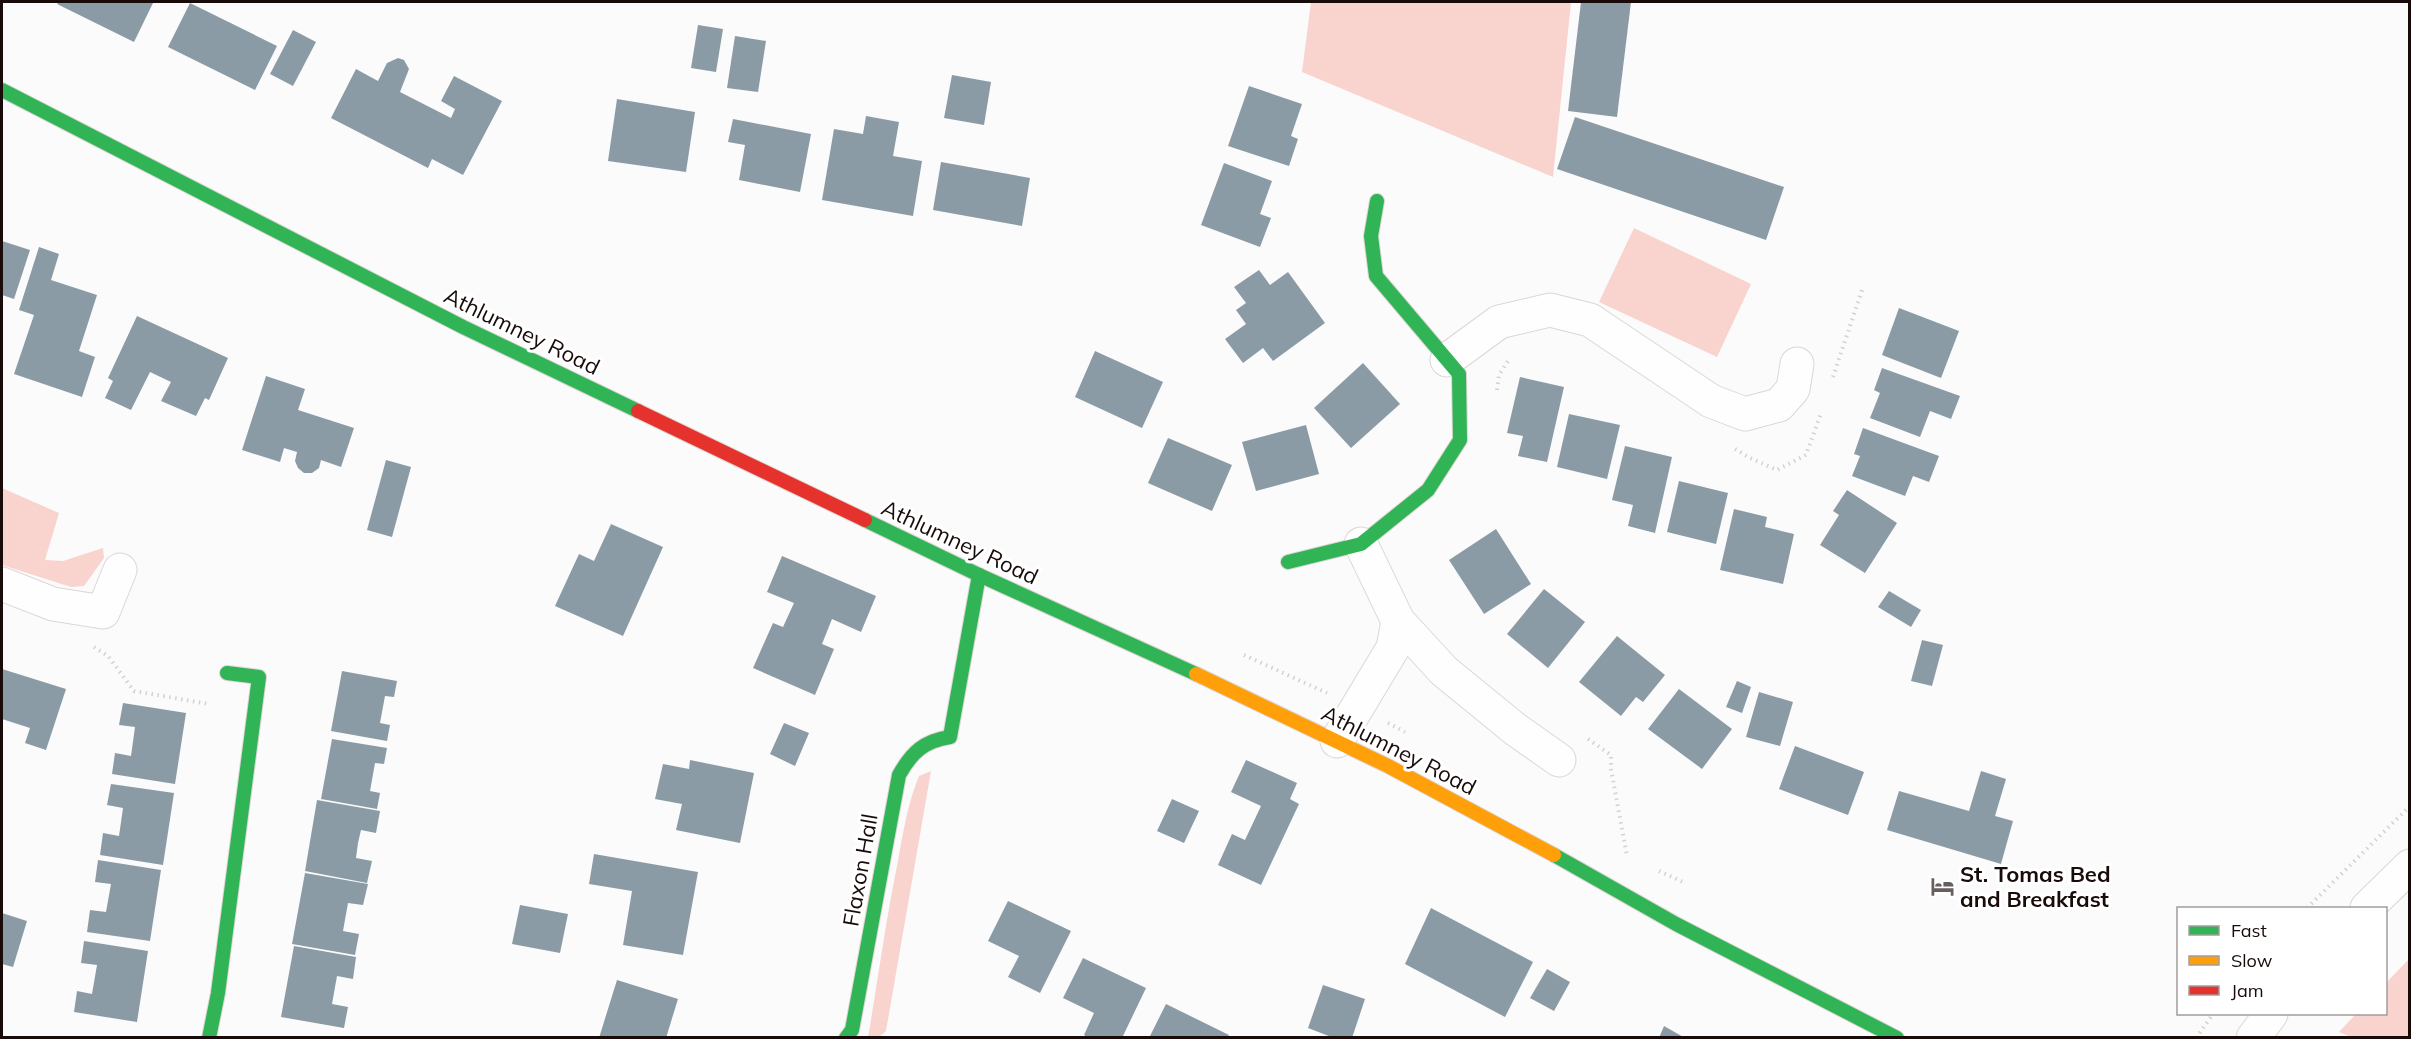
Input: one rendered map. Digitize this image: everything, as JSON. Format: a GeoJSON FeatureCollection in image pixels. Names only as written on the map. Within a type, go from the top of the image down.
{"type":"FeatureCollection","features":[{"type":"Feature","properties":{"kind":"main road","name":"Athlumney Road"},"geometry":{"type":"LineString","coordinates":[[2,90],[463,327],[979,575],[1191,671],[1388,766],[1526,839],[1676,924],[1897,1038]]}},
{"type":"Feature","properties":{"kind":"main road"},"geometry":{"type":"LineString","coordinates":[[1288,562],[1361,544],[1428,490],[1460,440],[1459,374],[1376,276],[1371,236],[1377,201]]}},
{"type":"Feature","properties":{"kind":"main road","name":"Flaxon Hall"},"geometry":{"type":"LineString","coordinates":[[846,1038],[852,1030],[899,775],[910,754],[931,739],[950,737],[979,575]]}},
{"type":"Feature","properties":{"kind":"main road"},"geometry":{"type":"LineString","coordinates":[[208,1038],[218,993],[259,677],[227,673]]}},
{"type":"Feature","properties":{"kind":"street"},"geometry":{"type":"LineString","coordinates":[[1447,360],[1499,322],[1550,310],[1590,320],[1711,401],[1745,414],[1779,405],[1792,389],[1797,364]]}},
{"type":"Feature","properties":{"kind":"street"},"geometry":{"type":"LineString","coordinates":[[1361,544],[1398,621],[1444,671],[1515,729],[1559,760]]}},
{"type":"Feature","properties":{"kind":"street"},"geometry":{"type":"LineString","coordinates":[[2,584],[53,604],[103,612],[120,570]]}},
{"type":"Feature","properties":{"kind":"street"},"geometry":{"type":"LineString","coordinates":[[1337,741],[1394,648],[1398,621]]}},
{"type":"Feature","properties":{"kind":"street"},"geometry":{"type":"LineString","coordinates":[[2369,907],[2409,866]]}},
{"type":"Feature","properties":{"kind":"street"},"geometry":{"type":"LineString","coordinates":[[2253,1038],[2270,1015]]}},
{"type":"Feature","properties":{"kind":"path"},"geometry":{"type":"LineString","coordinates":[[1833,378],[1862,290]]}},
{"type":"Feature","properties":{"kind":"path"},"geometry":{"type":"LineString","coordinates":[[1496,396],[1499,375],[1513,353]]}},
{"type":"Feature","properties":{"kind":"path"},"geometry":{"type":"LineString","coordinates":[[1730,446],[1777,470],[1806,455],[1821,411]]}},
{"type":"Feature","properties":{"kind":"path"},"geometry":{"type":"LineString","coordinates":[[103,612],[86,642],[108,656],[134,691],[254,712]]}},
{"type":"Feature","properties":{"kind":"path"},"geometry":{"type":"LineString","coordinates":[[1328,693],[1334,684]]}},
{"type":"Feature","properties":{"kind":"path"},"geometry":{"type":"LineString","coordinates":[[1583,736],[1611,755],[1611,769],[1628,856]]}},
{"type":"Feature","properties":{"kind":"path"},"geometry":{"type":"LineString","coordinates":[[2309,907],[2409,806]]}},
{"type":"Feature","properties":{"kind":"path"},"geometry":{"type":"LineString","coordinates":[[2196,1038],[2212,1015]]}},
{"type":"Feature","properties":{"kind":"shaded area"},"geometry":{"type":"Polygon","coordinates":[[[1311,2],[1571,2],[1553,177],[1302,72],[1311,2]]]}},
{"type":"Feature","properties":{"kind":"shaded area"},"geometry":{"type":"Polygon","coordinates":[[[1634,228],[1751,284],[1717,357],[1599,302],[1634,228]]]}},
{"type":"Feature","properties":{"kind":"shaded area"},"geometry":{"type":"Polygon","coordinates":[[[2,488],[59,513],[45,560],[63,561],[103,548],[104,558],[84,586],[71,587],[2,565],[2,488]]]}},
{"type":"Feature","properties":{"kind":"shaded area"},"geometry":{"type":"Polygon","coordinates":[[[931,771],[886,1031],[879,1037],[868,1038],[906,818],[919,776],[931,771]]]}},
{"type":"Feature","properties":{"kind":"shaded area"},"geometry":{"type":"Polygon","coordinates":[[[2409,959],[2409,1037],[2351,1037],[2339,1032],[2355,1015],[2387,1015],[2387,982],[2409,959]]]}},
{"type":"Feature","properties":{"kind":"building"},"geometry":{"type":"Polygon","coordinates":[[[59,2],[153,3],[134,42],[57,4],[59,2]]]}},
{"type":"Feature","properties":{"kind":"building"},"geometry":{"type":"Polygon","coordinates":[[[1581,2],[1631,2],[1617,117],[1568,111],[1581,2]]]}},
{"type":"Feature","properties":{"kind":"building"},"geometry":{"type":"Polygon","coordinates":[[[190,3],[277,46],[255,90],[168,47],[190,3]]]}},
{"type":"Feature","properties":{"kind":"building"},"geometry":{"type":"Polygon","coordinates":[[[698,25],[723,29],[716,72],[691,68],[698,25]]]}},
{"type":"Feature","properties":{"kind":"building"},"geometry":{"type":"Polygon","coordinates":[[[293,30],[316,42],[293,86],[270,74],[293,30]]]}},
{"type":"Feature","properties":{"kind":"building"},"geometry":{"type":"Polygon","coordinates":[[[735,36],[766,41],[758,92],[727,88],[735,36]]]}},
{"type":"Feature","properties":{"kind":"building"},"geometry":{"type":"Polygon","coordinates":[[[398,58],[404,60],[409,69],[400,92],[451,118],[455,109],[441,101],[454,76],[502,101],[463,175],[432,159],[428,168],[331,118],[356,69],[378,81],[387,63],[398,58]]]}},
{"type":"Feature","properties":{"kind":"building"},"geometry":{"type":"Polygon","coordinates":[[[952,75],[991,82],[984,125],[944,118],[952,75]]]}},
{"type":"Feature","properties":{"kind":"building"},"geometry":{"type":"Polygon","coordinates":[[[1249,86],[1302,104],[1291,136],[1298,139],[1289,166],[1228,146],[1249,86]]]}},
{"type":"Feature","properties":{"kind":"building"},"geometry":{"type":"Polygon","coordinates":[[[617,99],[695,112],[686,172],[608,161],[617,99]]]}},
{"type":"Feature","properties":{"kind":"building"},"geometry":{"type":"Polygon","coordinates":[[[866,116],[899,122],[893,156],[922,161],[913,216],[822,200],[834,129],[863,134],[866,116]]]}},
{"type":"Feature","properties":{"kind":"building"},"geometry":{"type":"Polygon","coordinates":[[[1575,117],[1784,187],[1766,240],[1557,169],[1575,117]]]}},
{"type":"Feature","properties":{"kind":"building"},"geometry":{"type":"Polygon","coordinates":[[[733,119],[811,134],[800,192],[739,180],[745,145],[728,142],[733,119]]]}},
{"type":"Feature","properties":{"kind":"building"},"geometry":{"type":"Polygon","coordinates":[[[941,162],[1030,178],[1022,226],[933,210],[941,162]]]}},
{"type":"Feature","properties":{"kind":"building"},"geometry":{"type":"Polygon","coordinates":[[[1224,163],[1272,181],[1260,214],[1271,218],[1260,247],[1201,225],[1224,163]]]}},
{"type":"Feature","properties":{"kind":"building"},"geometry":{"type":"Polygon","coordinates":[[[2,241],[30,250],[14,299],[2,295],[2,241]]]}},
{"type":"Feature","properties":{"kind":"building"},"geometry":{"type":"Polygon","coordinates":[[[39,247],[59,254],[51,280],[97,295],[79,351],[95,357],[82,397],[14,374],[34,315],[19,310],[39,247]]]}},
{"type":"Feature","properties":{"kind":"building"},"geometry":{"type":"Polygon","coordinates":[[[1259,270],[1270,285],[1288,272],[1325,323],[1273,361],[1263,348],[1243,363],[1225,339],[1246,324],[1236,310],[1246,303],[1234,287],[1259,270]]]}},
{"type":"Feature","properties":{"kind":"building"},"geometry":{"type":"Polygon","coordinates":[[[1899,308],[1959,331],[1941,378],[1882,355],[1899,308]]]}},
{"type":"Feature","properties":{"kind":"building"},"geometry":{"type":"Polygon","coordinates":[[[137,316],[228,358],[209,400],[205,398],[196,416],[161,401],[171,382],[150,372],[131,410],[105,398],[113,381],[108,378],[137,316]]]}},
{"type":"Feature","properties":{"kind":"building"},"geometry":{"type":"Polygon","coordinates":[[[1095,351],[1163,382],[1142,428],[1075,397],[1095,351]]]}},
{"type":"Feature","properties":{"kind":"building"},"geometry":{"type":"Polygon","coordinates":[[[1363,363],[1400,404],[1351,448],[1314,408],[1363,363]]]}},
{"type":"Feature","properties":{"kind":"building"},"geometry":{"type":"Polygon","coordinates":[[[1882,368],[1960,396],[1951,419],[1930,411],[1920,437],[1870,418],[1880,393],[1874,390],[1882,368]]]}},
{"type":"Feature","properties":{"kind":"building"},"geometry":{"type":"Polygon","coordinates":[[[266,376],[305,389],[298,410],[354,428],[341,467],[321,460],[319,468],[312,473],[304,473],[295,461],[297,452],[284,448],[280,462],[242,450],[266,376]]]}},
{"type":"Feature","properties":{"kind":"building"},"geometry":{"type":"Polygon","coordinates":[[[1520,377],[1564,387],[1547,462],[1518,456],[1523,436],[1507,433],[1520,377]]]}},
{"type":"Feature","properties":{"kind":"building"},"geometry":{"type":"Polygon","coordinates":[[[1569,414],[1620,425],[1607,479],[1557,467],[1569,414]]]}},
{"type":"Feature","properties":{"kind":"building"},"geometry":{"type":"Polygon","coordinates":[[[1306,425],[1319,474],[1256,491],[1242,442],[1306,425]]]}},
{"type":"Feature","properties":{"kind":"building"},"geometry":{"type":"Polygon","coordinates":[[[1863,428],[1939,456],[1929,482],[1913,476],[1905,496],[1852,476],[1860,456],[1854,454],[1863,428]]]}},
{"type":"Feature","properties":{"kind":"building"},"geometry":{"type":"Polygon","coordinates":[[[1168,438],[1232,465],[1212,511],[1148,483],[1168,438]]]}},
{"type":"Feature","properties":{"kind":"building"},"geometry":{"type":"Polygon","coordinates":[[[1625,446],[1672,457],[1655,533],[1628,526],[1633,505],[1612,500],[1625,446]]]}},
{"type":"Feature","properties":{"kind":"building"},"geometry":{"type":"Polygon","coordinates":[[[386,460],[411,467],[392,537],[367,530],[386,460]]]}},
{"type":"Feature","properties":{"kind":"building"},"geometry":{"type":"Polygon","coordinates":[[[1679,481],[1728,493],[1716,544],[1667,532],[1679,481]]]}},
{"type":"Feature","properties":{"kind":"building"},"geometry":{"type":"Polygon","coordinates":[[[1847,490],[1897,523],[1865,573],[1820,545],[1839,515],[1833,511],[1847,490]]]}},
{"type":"Feature","properties":{"kind":"building"},"geometry":{"type":"Polygon","coordinates":[[[1734,509],[1767,517],[1765,527],[1794,534],[1783,584],[1720,570],[1734,509]]]}},
{"type":"Feature","properties":{"kind":"building"},"geometry":{"type":"Polygon","coordinates":[[[611,524],[663,547],[623,636],[555,606],[579,554],[594,561],[611,524]]]}},
{"type":"Feature","properties":{"kind":"building"},"geometry":{"type":"Polygon","coordinates":[[[1496,529],[1531,584],[1484,614],[1449,560],[1496,529]]]}},
{"type":"Feature","properties":{"kind":"building"},"geometry":{"type":"Polygon","coordinates":[[[782,556],[876,596],[861,632],[832,619],[822,644],[834,649],[815,695],[753,668],[773,623],[783,627],[794,603],[767,592],[782,556]]]}},
{"type":"Feature","properties":{"kind":"building"},"geometry":{"type":"Polygon","coordinates":[[[1544,589],[1585,622],[1548,668],[1507,634],[1544,589]]]}},
{"type":"Feature","properties":{"kind":"building"},"geometry":{"type":"Polygon","coordinates":[[[1889,591],[1921,610],[1911,627],[1878,607],[1889,591]]]}},
{"type":"Feature","properties":{"kind":"building"},"geometry":{"type":"Polygon","coordinates":[[[1617,636],[1665,675],[1643,702],[1636,697],[1621,716],[1579,682],[1617,636]]]}},
{"type":"Feature","properties":{"kind":"building"},"geometry":{"type":"Polygon","coordinates":[[[1922,640],[1943,645],[1932,686],[1911,681],[1922,640]]]}},
{"type":"Feature","properties":{"kind":"building"},"geometry":{"type":"Polygon","coordinates":[[[2,669],[66,689],[46,750],[25,743],[30,728],[2,719],[2,669]]]}},
{"type":"Feature","properties":{"kind":"building"},"geometry":{"type":"Polygon","coordinates":[[[342,671],[397,681],[394,697],[385,696],[380,723],[390,725],[387,741],[331,731],[342,671]]]}},
{"type":"Feature","properties":{"kind":"building"},"geometry":{"type":"Polygon","coordinates":[[[1737,681],[1751,687],[1742,713],[1726,707],[1737,681]]]}},
{"type":"Feature","properties":{"kind":"building"},"geometry":{"type":"Polygon","coordinates":[[[1679,689],[1732,729],[1702,769],[1648,729],[1679,689]]]}},
{"type":"Feature","properties":{"kind":"building"},"geometry":{"type":"Polygon","coordinates":[[[1759,692],[1793,702],[1780,746],[1746,737],[1759,692]]]}},
{"type":"Feature","properties":{"kind":"building"},"geometry":{"type":"Polygon","coordinates":[[[123,703],[186,713],[175,784],[112,774],[115,753],[131,756],[135,727],[119,725],[123,703]]]}},
{"type":"Feature","properties":{"kind":"building"},"geometry":{"type":"Polygon","coordinates":[[[784,723],[809,733],[795,766],[770,754],[784,723]]]}},
{"type":"Feature","properties":{"kind":"building"},"geometry":{"type":"Polygon","coordinates":[[[332,739],[387,748],[384,764],[375,763],[370,791],[380,793],[377,809],[321,799],[332,739]]]}},
{"type":"Feature","properties":{"kind":"building"},"geometry":{"type":"Polygon","coordinates":[[[1795,746],[1864,772],[1848,815],[1779,789],[1795,746]]]}},
{"type":"Feature","properties":{"kind":"building"},"geometry":{"type":"Polygon","coordinates":[[[690,760],[754,773],[740,843],[676,830],[682,804],[655,799],[663,764],[689,769],[690,760]]]}},
{"type":"Feature","properties":{"kind":"building"},"geometry":{"type":"Polygon","coordinates":[[[1246,760],[1297,783],[1290,799],[1299,804],[1261,885],[1218,865],[1232,834],[1245,840],[1261,806],[1231,792],[1246,760]]]}},
{"type":"Feature","properties":{"kind":"building"},"geometry":{"type":"Polygon","coordinates":[[[1981,771],[2006,779],[1995,816],[2013,821],[2001,864],[1887,830],[1899,791],[1969,811],[1981,771]]]}},
{"type":"Feature","properties":{"kind":"building"},"geometry":{"type":"Polygon","coordinates":[[[111,784],[174,793],[163,865],[100,855],[103,833],[119,836],[123,808],[107,805],[111,784]]]}},
{"type":"Feature","properties":{"kind":"building"},"geometry":{"type":"Polygon","coordinates":[[[1172,799],[1199,811],[1184,843],[1157,831],[1172,799]]]}},
{"type":"Feature","properties":{"kind":"building"},"geometry":{"type":"Polygon","coordinates":[[[317,800],[380,811],[376,833],[361,830],[358,843],[356,858],[372,861],[367,883],[305,871],[317,800]]]}},
{"type":"Feature","properties":{"kind":"building"},"geometry":{"type":"Polygon","coordinates":[[[594,854],[698,872],[683,955],[623,945],[632,891],[589,884],[594,854]]]}},
{"type":"Feature","properties":{"kind":"building"},"geometry":{"type":"Polygon","coordinates":[[[98,860],[161,870],[150,941],[87,932],[90,910],[106,912],[111,884],[95,882],[98,860]]]}},
{"type":"Feature","properties":{"kind":"building"},"geometry":{"type":"Polygon","coordinates":[[[305,873],[368,884],[363,905],[348,903],[343,931],[359,934],[355,955],[292,944],[305,873]]]}},
{"type":"Feature","properties":{"kind":"building"},"geometry":{"type":"Polygon","coordinates":[[[1008,901],[1071,931],[1040,993],[1008,977],[1019,956],[988,941],[1008,901]]]}},
{"type":"Feature","properties":{"kind":"building"},"geometry":{"type":"Polygon","coordinates":[[[520,905],[568,914],[560,953],[512,944],[520,905]]]}},
{"type":"Feature","properties":{"kind":"building"},"geometry":{"type":"Polygon","coordinates":[[[1431,908],[1533,962],[1505,1017],[1405,964],[1431,908]]]}},
{"type":"Feature","properties":{"kind":"building"},"geometry":{"type":"Polygon","coordinates":[[[2,913],[27,921],[13,967],[2,964],[2,913]]]}},
{"type":"Feature","properties":{"kind":"building"},"geometry":{"type":"Polygon","coordinates":[[[84,941],[148,951],[137,1022],[74,1012],[77,991],[92,994],[97,965],[81,963],[84,941]]]}},
{"type":"Feature","properties":{"kind":"building"},"geometry":{"type":"Polygon","coordinates":[[[294,946],[356,957],[353,979],[337,976],[332,1004],[348,1007],[344,1028],[281,1017],[294,946]]]}},
{"type":"Feature","properties":{"kind":"building"},"geometry":{"type":"Polygon","coordinates":[[[1083,958],[1146,988],[1122,1038],[1089,1038],[1084,1035],[1094,1013],[1063,998],[1083,958]]]}},
{"type":"Feature","properties":{"kind":"building"},"geometry":{"type":"Polygon","coordinates":[[[1547,969],[1570,982],[1554,1011],[1530,998],[1547,969]]]}},
{"type":"Feature","properties":{"kind":"building"},"geometry":{"type":"Polygon","coordinates":[[[617,980],[678,999],[666,1038],[599,1038],[617,980]]]}},
{"type":"Feature","properties":{"kind":"building"},"geometry":{"type":"Polygon","coordinates":[[[1323,985],[1365,999],[1352,1038],[1334,1038],[1308,1028],[1323,985]]]}},
{"type":"Feature","properties":{"kind":"building"},"geometry":{"type":"Polygon","coordinates":[[[1166,1004],[1229,1035],[1227,1038],[1149,1038],[1166,1004]]]}},
{"type":"Feature","properties":{"kind":"building"},"geometry":{"type":"Polygon","coordinates":[[[1664,1026],[1685,1038],[1659,1038],[1664,1026]]]}},
{"type":"Feature","properties":{"kind":"traffic: fast"},"geometry":{"type":"LineString","coordinates":[[2,90],[463,327],[638,411]]}},
{"type":"Feature","properties":{"kind":"traffic: fast"},"geometry":{"type":"LineString","coordinates":[[1288,562],[1361,544],[1428,490],[1460,440],[1459,374],[1376,276],[1371,236],[1377,201]]}},
{"type":"Feature","properties":{"kind":"traffic: fast"},"geometry":{"type":"LineString","coordinates":[[865,520],[1196,674]]}},
{"type":"Feature","properties":{"kind":"traffic: fast"},"geometry":{"type":"LineString","coordinates":[[846,1038],[852,1030],[899,775],[920,749],[933,741],[950,737],[979,575]]}},
{"type":"Feature","properties":{"kind":"traffic: fast"},"geometry":{"type":"LineString","coordinates":[[209,1038],[218,993],[259,677],[227,673]]}},
{"type":"Feature","properties":{"kind":"traffic: fast"},"geometry":{"type":"LineString","coordinates":[[1554,855],[1676,924],[1897,1038]]}},
{"type":"Feature","properties":{"kind":"traffic: slow"},"geometry":{"type":"LineString","coordinates":[[1196,674],[1388,766],[1554,855]]}},
{"type":"Feature","properties":{"kind":"traffic: jam"},"geometry":{"type":"LineString","coordinates":[[638,411],[865,520]]}},
{"type":"Feature","properties":{"kind":"place","name":"St. Tomas Bed and Breakfast"},"geometry":{"type":"Point","coordinates":[1942,887]}}]}
